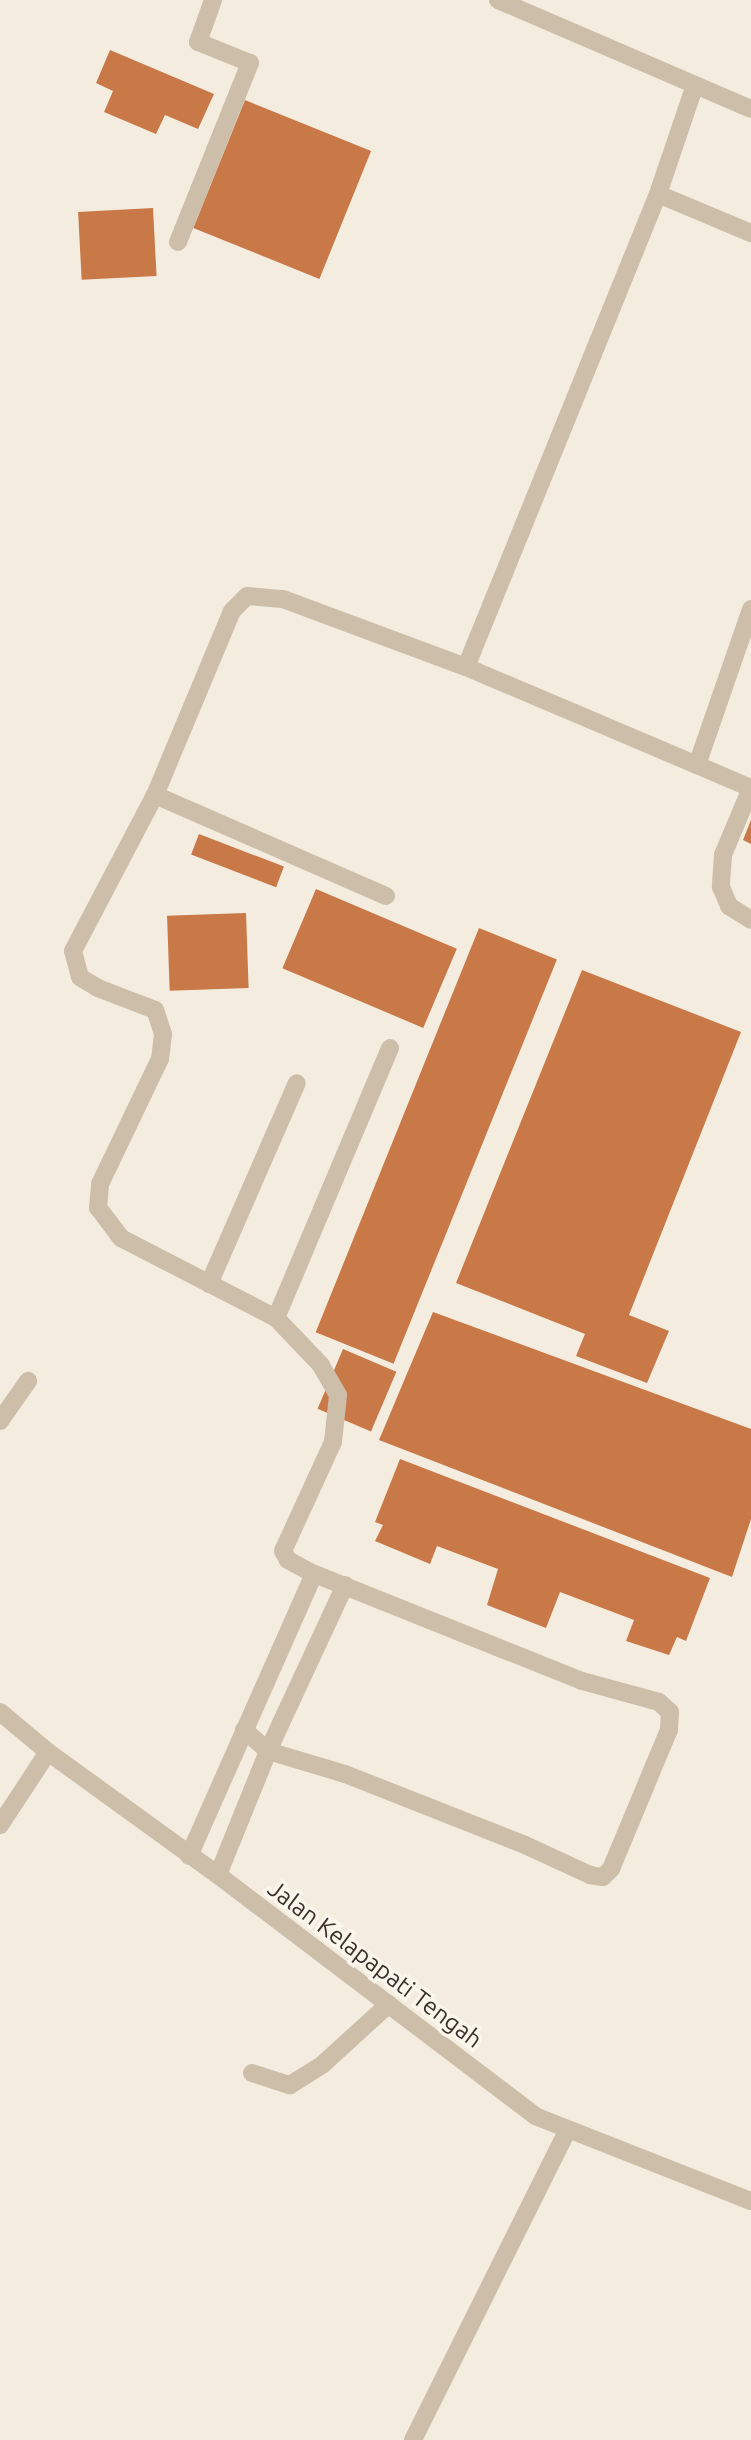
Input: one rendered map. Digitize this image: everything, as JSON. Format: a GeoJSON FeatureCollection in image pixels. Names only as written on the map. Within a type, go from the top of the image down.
{"type":"FeatureCollection","features":[{"type":"Feature","properties":{"kind":"street"},"geometry":{"type":"LineString","coordinates":[[178,242],[250,64],[198,42],[213,0]]}},
{"type":"Feature","properties":{"kind":"street"},"geometry":{"type":"LineString","coordinates":[[498,0],[751,108]]}},
{"type":"Feature","properties":{"kind":"street"},"geometry":{"type":"LineString","coordinates":[[466,667],[659,194],[695,85]]}},
{"type":"Feature","properties":{"kind":"street"},"geometry":{"type":"LineString","coordinates":[[659,194],[751,233]]}},
{"type":"Feature","properties":{"kind":"street"},"geometry":{"type":"LineString","coordinates":[[244,1730],[268,1751],[345,1774],[525,1845],[590,1875],[603,1877],[611,1869],[669,1730],[670,1712],[659,1702],[582,1681],[314,1574],[288,1560],[283,1551],[333,1442],[338,1395],[321,1365],[276,1318],[121,1238],[98,1208],[100,1184],[160,1059],[163,1034],[155,1010],[98,988],[80,977],[73,951],[155,795],[232,611],[247,597],[284,600],[466,667],[751,788],[723,855],[721,887],[729,906],[751,920]]}},
{"type":"Feature","properties":{"kind":"street"},"geometry":{"type":"LineString","coordinates":[[696,765],[751,609]]}},
{"type":"Feature","properties":{"kind":"street"},"geometry":{"type":"LineString","coordinates":[[155,795],[386,896]]}},
{"type":"Feature","properties":{"kind":"street"},"geometry":{"type":"LineString","coordinates":[[276,1318],[390,1048]]}},
{"type":"Feature","properties":{"kind":"street"},"geometry":{"type":"LineString","coordinates":[[209,1284],[297,1083]]}},
{"type":"Feature","properties":{"kind":"street"},"geometry":{"type":"LineString","coordinates":[[0,1421],[28,1381]]}},
{"type":"Feature","properties":{"kind":"street"},"geometry":{"type":"LineString","coordinates":[[189,1856],[314,1574]]}},
{"type":"Feature","properties":{"kind":"street"},"geometry":{"type":"LineString","coordinates":[[218,1875],[268,1751],[345,1585]]}},
{"type":"Feature","properties":{"kind":"street","name":"Jalan Kelapapati Tengah"},"geometry":{"type":"LineString","coordinates":[[0,1712],[48,1752],[218,1875],[535,2116],[751,2201]]}},
{"type":"Feature","properties":{"kind":"street"},"geometry":{"type":"LineString","coordinates":[[0,1825],[48,1752]]}},
{"type":"Feature","properties":{"kind":"street"},"geometry":{"type":"LineString","coordinates":[[252,2073],[290,2085],[323,2064],[389,2004]]}},
{"type":"Feature","properties":{"kind":"street"},"geometry":{"type":"LineString","coordinates":[[413,2440],[568,2131]]}},
{"type":"Feature","properties":{"kind":"building"},"geometry":{"type":"Polygon","coordinates":[[[110,50],[214,94],[198,129],[165,115],[156,134],[104,112],[113,91],[96,83],[110,50]]]}},
{"type":"Feature","properties":{"kind":"building"},"geometry":{"type":"Polygon","coordinates":[[[245,100],[371,151],[319,279],[193,228],[245,100]]]}},
{"type":"Feature","properties":{"kind":"building"},"geometry":{"type":"Polygon","coordinates":[[[153,208],[157,276],[82,280],[78,212],[153,208]]]}},
{"type":"Feature","properties":{"kind":"building"},"geometry":{"type":"Polygon","coordinates":[[[751,820],[751,844],[743,840],[751,820]]]}},
{"type":"Feature","properties":{"kind":"building"},"geometry":{"type":"Polygon","coordinates":[[[199,834],[284,867],[276,887],[191,855],[199,834]]]}},
{"type":"Feature","properties":{"kind":"building"},"geometry":{"type":"Polygon","coordinates":[[[316,889],[457,949],[423,1028],[282,968],[316,889]]]}},
{"type":"Feature","properties":{"kind":"building"},"geometry":{"type":"Polygon","coordinates":[[[246,913],[249,988],[170,991],[167,916],[246,913]]]}},
{"type":"Feature","properties":{"kind":"building"},"geometry":{"type":"Polygon","coordinates":[[[479,928],[557,959],[394,1364],[316,1332],[479,928]]]}},
{"type":"Feature","properties":{"kind":"building"},"geometry":{"type":"Polygon","coordinates":[[[582,970],[741,1032],[629,1315],[669,1331],[647,1383],[576,1356],[585,1334],[456,1283],[582,970]]]}},
{"type":"Feature","properties":{"kind":"building"},"geometry":{"type":"Polygon","coordinates":[[[433,1312],[751,1429],[751,1519],[732,1577],[379,1440],[433,1312]]]}},
{"type":"Feature","properties":{"kind":"building"},"geometry":{"type":"Polygon","coordinates":[[[343,1349],[396,1372],[371,1431],[318,1409],[343,1349]]]}},
{"type":"Feature","properties":{"kind":"building"},"geometry":{"type":"Polygon","coordinates":[[[400,1459],[710,1578],[686,1641],[677,1637],[669,1655],[626,1641],[634,1620],[560,1592],[546,1628],[487,1605],[498,1569],[437,1546],[430,1564],[375,1541],[383,1525],[375,1522],[400,1459]]]}}]}
